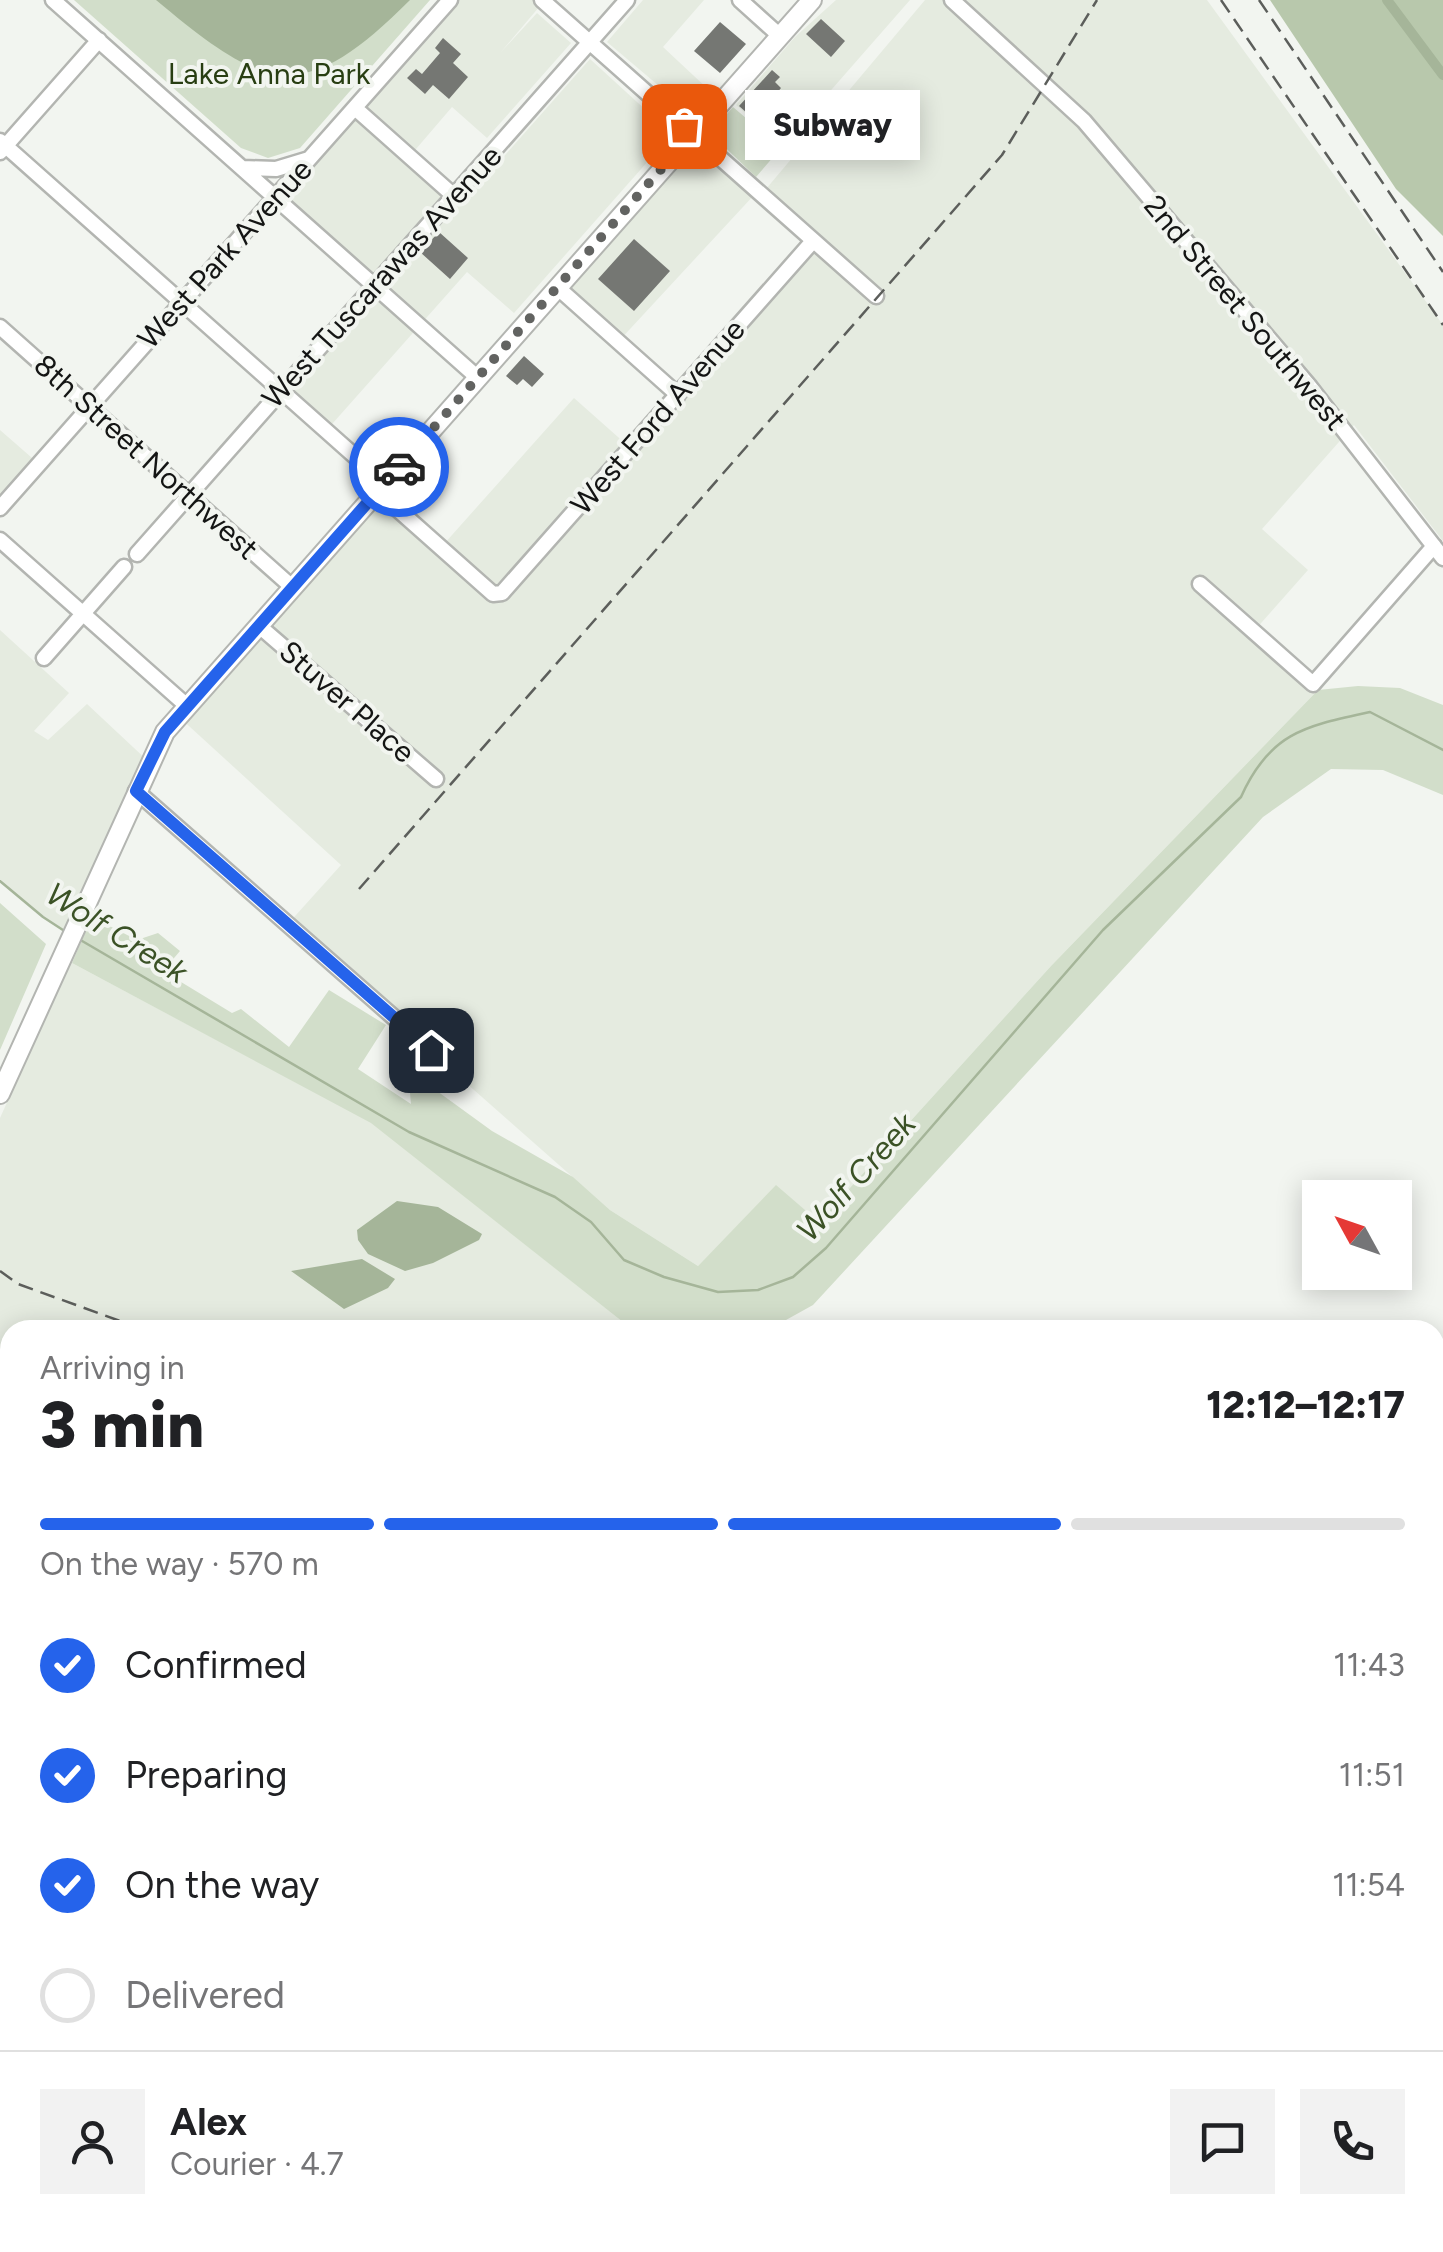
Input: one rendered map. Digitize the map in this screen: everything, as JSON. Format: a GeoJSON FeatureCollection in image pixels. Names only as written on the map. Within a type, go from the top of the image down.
{"type":"FeatureCollection","features":[{"type":"Feature","properties":{"kind":"main road"},"geometry":{"type":"LineString","coordinates":[[0,1094],[160,739],[812,0]]}},
{"type":"Feature","properties":{"kind":"street"},"geometry":{"type":"LineString","coordinates":[[52,0],[478,378]]}},
{"type":"Feature","properties":{"kind":"street","name":"West Park Avenue"},"geometry":{"type":"LineString","coordinates":[[0,508],[450,0]]}},
{"type":"Feature","properties":{"kind":"street"},"geometry":{"type":"LineString","coordinates":[[542,0],[876,296]]}},
{"type":"Feature","properties":{"kind":"street","name":"West Tuscarawas Avenue"},"geometry":{"type":"LineString","coordinates":[[137,554],[627,0]]}},
{"type":"Feature","properties":{"kind":"street"},"geometry":{"type":"LineString","coordinates":[[740,0],[780,36]]}},
{"type":"Feature","properties":{"kind":"street","name":"2nd Street Southwest"},"geometry":{"type":"LineString","coordinates":[[952,0],[1084,121],[1310,387],[1439,552]]}},
{"type":"Feature","properties":{"kind":"street"},"geometry":{"type":"LineString","coordinates":[[99,40],[2,146],[281,391],[381,487]]}},
{"type":"Feature","properties":{"kind":"street"},"geometry":{"type":"LineString","coordinates":[[355,108],[454,196]]}},
{"type":"Feature","properties":{"kind":"street"},"geometry":{"type":"LineString","coordinates":[[241,168],[276,169],[310,159]]}},
{"type":"Feature","properties":{"kind":"street","name":"West Ford Avenue"},"geometry":{"type":"LineString","coordinates":[[381,487],[493,594],[502,593],[813,241]]}},
{"type":"Feature","properties":{"kind":"street"},"geometry":{"type":"LineString","coordinates":[[557,287],[678,394]]}},
{"type":"Feature","properties":{"kind":"street","name":"8th Street Northwest"},"geometry":{"type":"LineString","coordinates":[[0,327],[292,587]]}},
{"type":"Feature","properties":{"kind":"street"},"geometry":{"type":"LineString","coordinates":[[0,540],[187,706]]}},
{"type":"Feature","properties":{"kind":"street"},"geometry":{"type":"LineString","coordinates":[[1200,584],[1313,684],[1439,552]]}},
{"type":"Feature","properties":{"kind":"street"},"geometry":{"type":"LineString","coordinates":[[44,658],[124,567]]}},
{"type":"Feature","properties":{"kind":"street","name":"Stuver Place"},"geometry":{"type":"LineString","coordinates":[[258,625],[436,778]]}},
{"type":"Feature","properties":{"kind":"street"},"geometry":{"type":"LineString","coordinates":[[136,791],[431,1050]]}},
{"type":"Feature","properties":{"kind":"shaded area"},"geometry":{"type":"Polygon","coordinates":[[[156,0],[410,0],[341,58],[312,71],[284,75],[256,69],[227,54],[156,0]]]}},
{"type":"Feature","properties":{"kind":"shaded area"},"geometry":{"type":"Polygon","coordinates":[[[450,0],[545,0],[501,52],[537,13],[571,43],[487,138],[452,107],[410,156],[454,195],[492,154],[498,163],[590,59],[672,134],[514,313],[467,272],[325,432],[281,391],[375,285],[275,198],[450,0]]]}},
{"type":"Feature","properties":{"kind":"shaded area"},"geometry":{"type":"Polygon","coordinates":[[[643,0],[704,0],[663,47],[709,90],[691,113],[607,42],[643,0]]]}},
{"type":"Feature","properties":{"kind":"shaded area"},"geometry":{"type":"Polygon","coordinates":[[[836,0],[910,0],[783,145],[736,105],[795,37],[836,0]]]}},
{"type":"Feature","properties":{"kind":"shaded area"},"geometry":{"type":"Polygon","coordinates":[[[925,0],[952,0],[1049,90],[1055,82],[960,0],[1207,0],[1443,325],[1443,541],[1354,425],[1262,529],[1308,570],[1254,631],[1318,690],[1051,966],[819,1222],[776,1186],[698,1266],[610,1210],[287,925],[341,865],[178,716],[377,491],[493,594],[549,540],[556,544],[819,247],[761,195],[925,0]]]}},
{"type":"Feature","properties":{"kind":"shaded area"},"geometry":{"type":"Polygon","coordinates":[[[1270,0],[1443,0],[1443,236],[1396,189],[1270,0]]]}},
{"type":"Feature","properties":{"kind":"shaded area"},"geometry":{"type":"Polygon","coordinates":[[[693,134],[755,194],[618,342],[557,287],[693,134]]]}},
{"type":"Feature","properties":{"kind":"shaded area"},"geometry":{"type":"Polygon","coordinates":[[[574,398],[627,445],[499,590],[444,544],[574,398]]]}},
{"type":"Feature","properties":{"kind":"shaded area"},"geometry":{"type":"Polygon","coordinates":[[[0,430],[39,464],[0,508],[0,430]]]}},
{"type":"Feature","properties":{"kind":"shaded area"},"geometry":{"type":"Polygon","coordinates":[[[0,630],[69,693],[34,731],[48,740],[87,704],[149,762],[70,933],[43,917],[0,879],[0,630]]]}},
{"type":"Feature","properties":{"kind":"shaded area"},"geometry":{"type":"Polygon","coordinates":[[[70,962],[371,1122],[620,1320],[0,1320],[0,1118],[70,962]]]}},
{"type":"Feature","properties":{"kind":"shaded area"},"geometry":{"type":"Polygon","coordinates":[[[397,1201],[438,1207],[482,1234],[479,1240],[433,1263],[405,1271],[368,1254],[358,1240],[357,1230],[397,1201]]]}},
{"type":"Feature","properties":{"kind":"shaded area"},"geometry":{"type":"Polygon","coordinates":[[[362,1259],[395,1279],[388,1288],[344,1309],[291,1271],[362,1259]]]}},
{"type":"Feature","properties":{"kind":"green space","name":"Lake Anna Park"},"geometry":{"type":"Polygon","coordinates":[[[74,0],[430,0],[300,148],[268,158],[241,148],[74,0]]]}},
{"type":"Feature","properties":{"kind":"green space"},"geometry":{"type":"Polygon","coordinates":[[[733,107],[781,148],[756,177],[710,133],[733,107]]]}},
{"type":"Feature","properties":{"kind":"green space"},"geometry":{"type":"Polygon","coordinates":[[[1358,686],[1400,688],[1443,705],[1443,795],[1383,770],[1331,769],[1263,817],[813,1305],[786,1320],[620,1320],[371,1123],[72,963],[92,917],[137,940],[158,933],[180,951],[163,971],[232,1013],[241,1009],[289,1047],[329,990],[386,1025],[358,1069],[411,1104],[408,1070],[492,1131],[573,1177],[610,1210],[698,1266],[776,1185],[819,1222],[1051,966],[1318,690],[1358,686]]]}},
{"type":"Feature","properties":{"kind":"green space"},"geometry":{"type":"Polygon","coordinates":[[[0,903],[46,944],[0,1050],[0,903]]]}},
{"type":"Feature","properties":{"kind":"building"},"geometry":{"type":"Polygon","coordinates":[[[821,19],[845,41],[831,57],[806,34],[821,19]]]}},
{"type":"Feature","properties":{"kind":"building"},"geometry":{"type":"Polygon","coordinates":[[[720,22],[746,44],[720,73],[694,51],[720,22]]]}},
{"type":"Feature","properties":{"kind":"building"},"geometry":{"type":"Polygon","coordinates":[[[443,38],[461,54],[453,63],[468,77],[449,99],[433,85],[425,94],[407,78],[416,69],[422,74],[440,53],[435,48],[443,38]]]}},
{"type":"Feature","properties":{"kind":"building"},"geometry":{"type":"Polygon","coordinates":[[[772,70],[780,77],[775,82],[781,88],[755,120],[739,106],[772,70]]]}},
{"type":"Feature","properties":{"kind":"building"},"geometry":{"type":"Polygon","coordinates":[[[439,232],[468,258],[450,279],[420,252],[439,232]]]}},
{"type":"Feature","properties":{"kind":"building"},"geometry":{"type":"Polygon","coordinates":[[[634,239],[670,271],[634,311],[598,279],[634,239]]]}},
{"type":"Feature","properties":{"kind":"building"},"geometry":{"type":"Polygon","coordinates":[[[524,356],[544,374],[532,387],[523,379],[517,385],[506,376],[524,356]]]}},
{"type":"Feature","properties":{"kind":"waterway"},"geometry":{"type":"LineString","coordinates":[[1387,0],[1443,75]]}},
{"type":"Feature","properties":{"kind":"waterway","name":"Wolf Creek"},"geometry":{"type":"LineString","coordinates":[[77,938],[409,1132],[555,1197],[591,1222],[624,1260],[664,1277],[718,1292],[758,1290],[793,1277],[826,1248],[1103,930],[1241,797],[1264,758],[1278,745],[1309,728],[1370,712],[1443,750]]}},
{"type":"Feature","properties":{"kind":"waterway","name":"Wolf Creek"},"geometry":{"type":"LineString","coordinates":[[0,881],[66,932]]}},
{"type":"Feature","properties":{"kind":"railway"},"geometry":{"type":"LineString","coordinates":[[359,889],[1002,155],[1097,0]]}},
{"type":"Feature","properties":{"kind":"railway"},"geometry":{"type":"LineString","coordinates":[[1221,0],[1443,325]]}},
{"type":"Feature","properties":{"kind":"railway"},"geometry":{"type":"LineString","coordinates":[[1259,0],[1443,272]]}},
{"type":"Feature","properties":{"kind":"railway"},"geometry":{"type":"LineString","coordinates":[[0,1271],[18,1284],[117,1320]]}},
{"type":"Feature","properties":{"kind":"way so far"},"geometry":{"type":"LineString","coordinates":[[399,467],[692,134],[684,126]]}},
{"type":"Feature","properties":{"kind":"place","name":"Subway"},"geometry":{"type":"Point","coordinates":[684,126]}},
{"type":"Feature","properties":{"kind":"route"},"geometry":{"type":"LineString","coordinates":[[399,467],[165,732],[136,791],[431,1050]]}}]}
